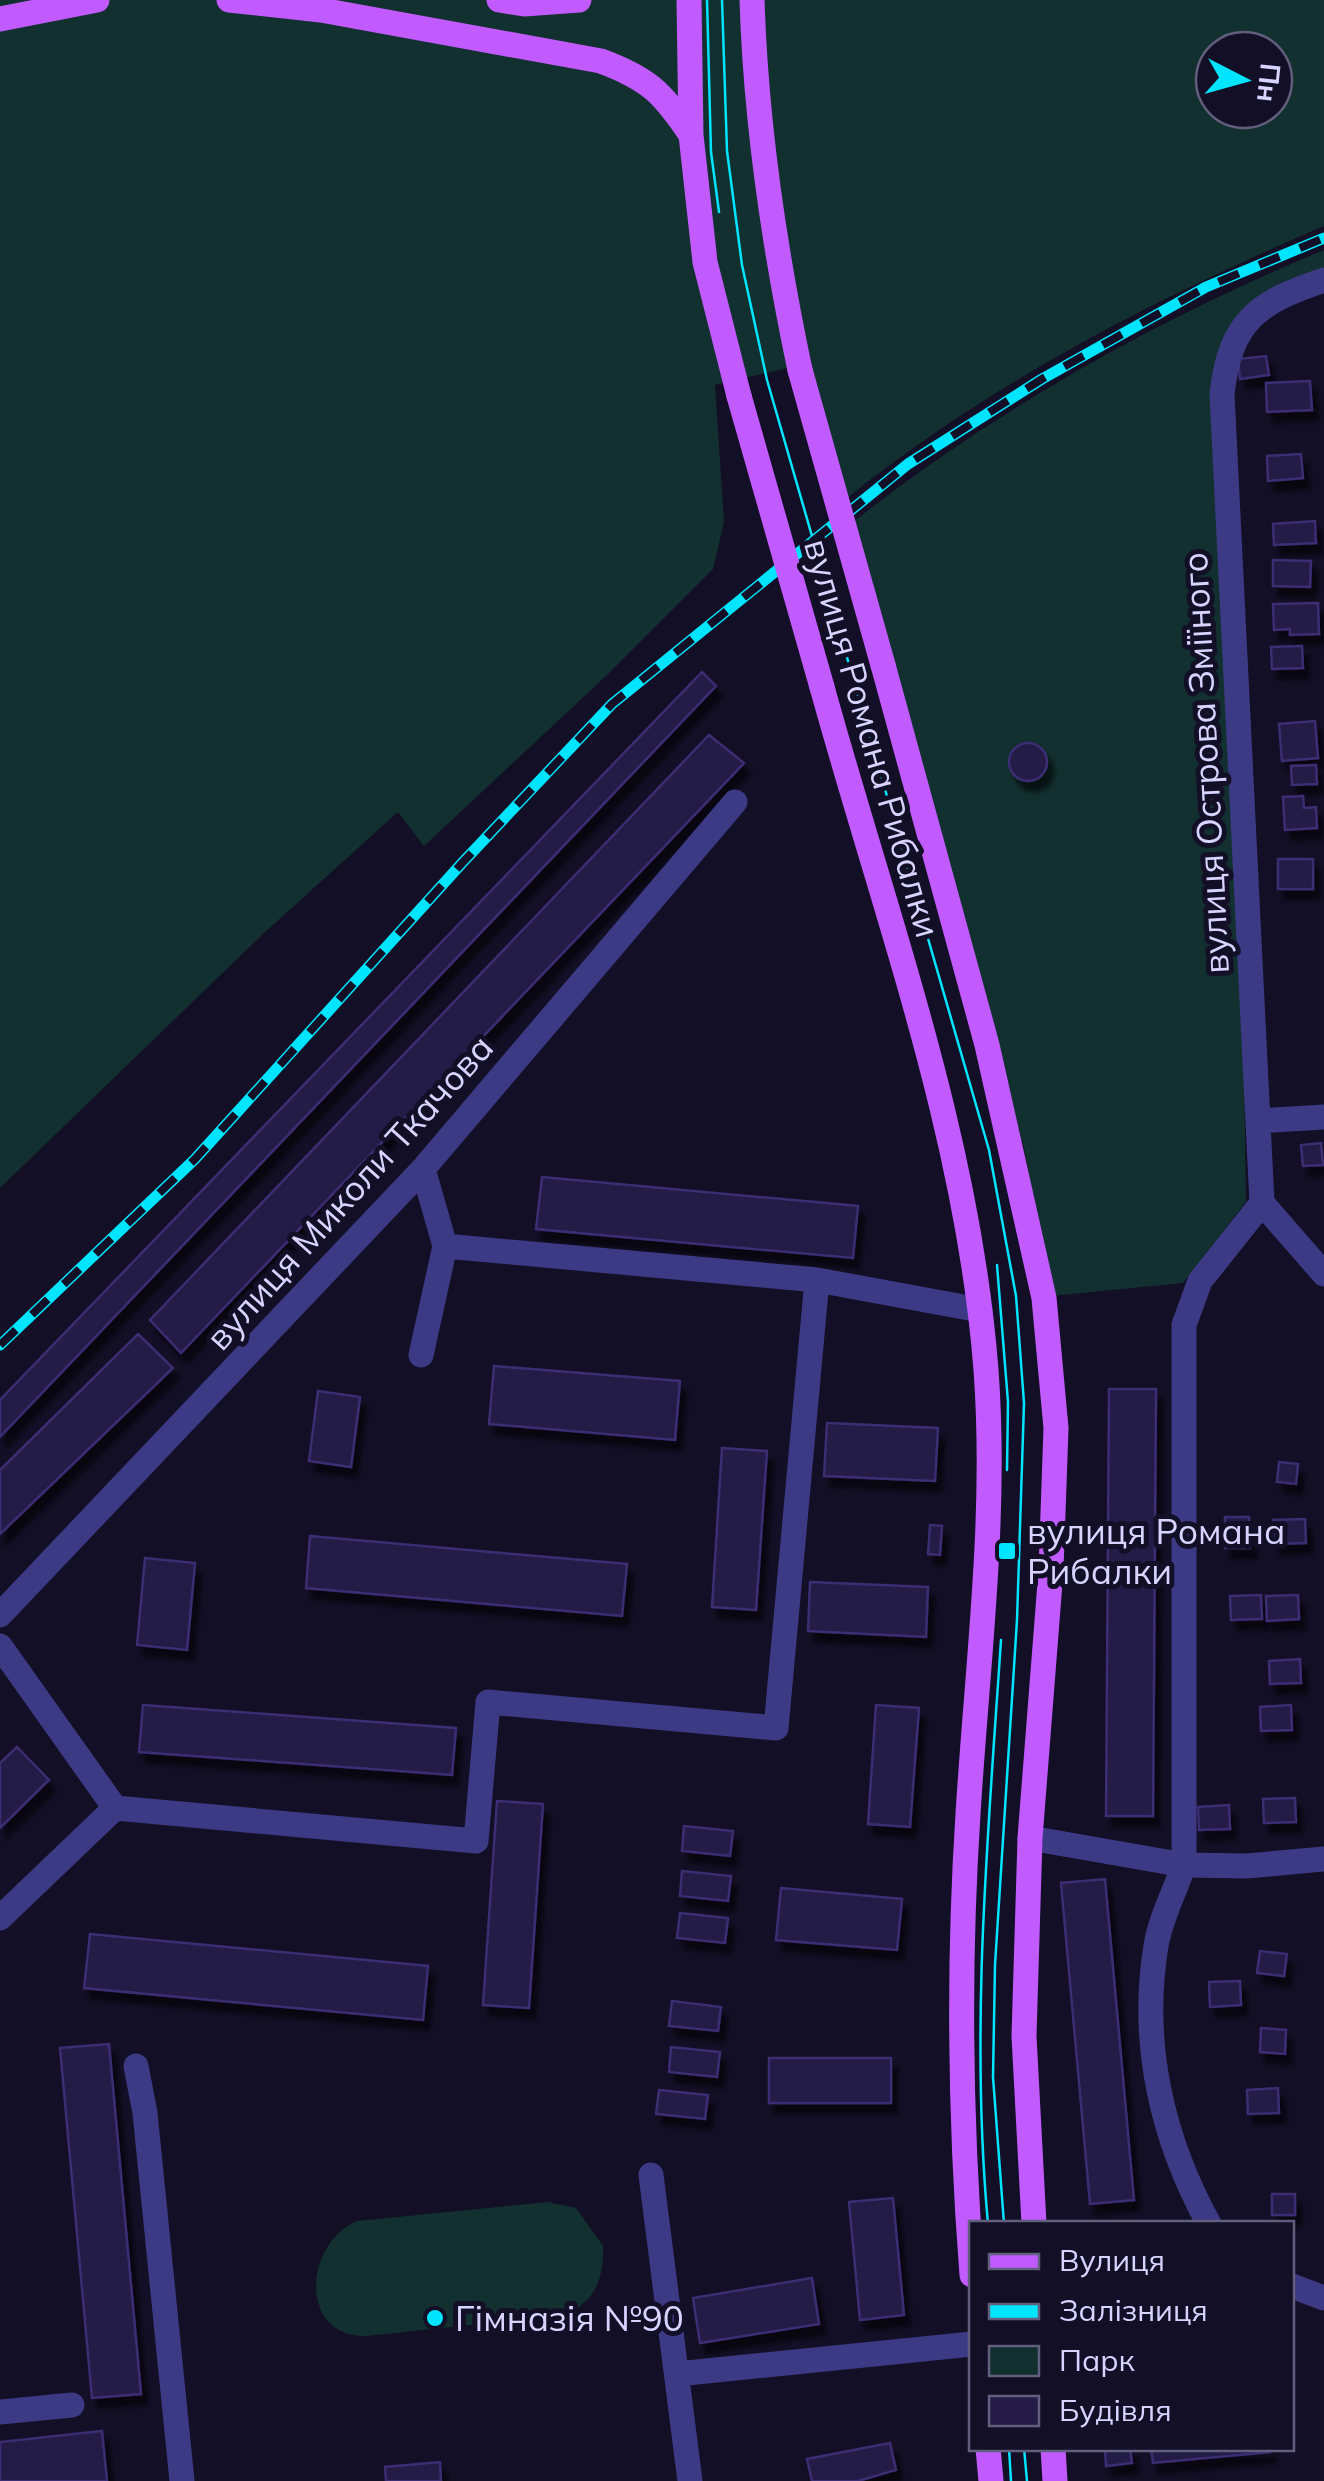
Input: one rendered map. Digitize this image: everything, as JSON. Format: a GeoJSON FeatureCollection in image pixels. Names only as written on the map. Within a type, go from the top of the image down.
{"type":"FeatureCollection","features":[{"type":"Feature","properties":{"kind":"main road"},"geometry":{"type":"LineString","coordinates":[[0,8],[12,0]]}},
{"type":"Feature","properties":{"kind":"main road"},"geometry":{"type":"LineString","coordinates":[[0,19],[96,0]]}},
{"type":"Feature","properties":{"kind":"main road"},"geometry":{"type":"LineString","coordinates":[[228,0],[320,10],[601,61],[635,74],[663,93],[691,135]]}},
{"type":"Feature","properties":{"kind":"main road"},"geometry":{"type":"LineString","coordinates":[[499,0],[524,4],[579,0]]}},
{"type":"Feature","properties":{"kind":"main road","name":"вулиця Романа Рибалки"},"geometry":{"type":"LineString","coordinates":[[689,0],[691,135],[705,262],[739,396],[935,1080],[962,1190],[980,1310],[989,1493],[968,1813],[961,2035],[962,2146],[969,2236]]}},
{"type":"Feature","properties":{"kind":"main road","name":"вулиця Романа Рибалки"},"geometry":{"type":"LineString","coordinates":[[752,0],[755,103],[771,232],[800,370],[988,1045],[1044,1298],[1056,1428],[1051,1570],[1030,1838],[1024,2036],[1034,2221]]}},
{"type":"Feature","properties":{"kind":"main road"},"geometry":{"type":"LineString","coordinates":[[988,2451],[991,2481]]}},
{"type":"Feature","properties":{"kind":"main road"},"geometry":{"type":"LineString","coordinates":[[1052,2451],[1055,2481]]}},
{"type":"Feature","properties":{"kind":"street","name":"вулиця Острова Зміїного"},"geometry":{"type":"LineString","coordinates":[[1262,1203],[1222,394],[1226,361],[1254,312],[1276,296],[1324,280]]}},
{"type":"Feature","properties":{"kind":"street","name":"вулиця Миколи Ткачова"},"geometry":{"type":"LineString","coordinates":[[0,1615],[424,1170],[735,802]]}},
{"type":"Feature","properties":{"kind":"street"},"geometry":{"type":"LineString","coordinates":[[1258,1120],[1324,1116]]}},
{"type":"Feature","properties":{"kind":"street"},"geometry":{"type":"LineString","coordinates":[[421,1355],[445,1246],[424,1170]]}},
{"type":"Feature","properties":{"kind":"street"},"geometry":{"type":"LineString","coordinates":[[1207,2221],[1187,2184],[1160,2108],[1150,2005],[1156,1942],[1184,1865],[1184,1325],[1200,1282],[1262,1203],[1312,1239],[1324,1274]]}},
{"type":"Feature","properties":{"kind":"street"},"geometry":{"type":"LineString","coordinates":[[445,1246],[817,1280],[980,1310]]}},
{"type":"Feature","properties":{"kind":"street"},"geometry":{"type":"LineString","coordinates":[[0,1918],[116,1808],[476,1840],[488,1702],[776,1728],[817,1280]]}},
{"type":"Feature","properties":{"kind":"street"},"geometry":{"type":"LineString","coordinates":[[0,1646],[116,1808]]}},
{"type":"Feature","properties":{"kind":"street"},"geometry":{"type":"LineString","coordinates":[[1030,1838],[1184,1865],[1248,1866],[1324,1859]]}},
{"type":"Feature","properties":{"kind":"street"},"geometry":{"type":"LineString","coordinates":[[136,2066],[145,2113],[182,2481]]}},
{"type":"Feature","properties":{"kind":"street"},"geometry":{"type":"LineString","coordinates":[[651,2175],[690,2481]]}},
{"type":"Feature","properties":{"kind":"street"},"geometry":{"type":"LineString","coordinates":[[1294,2287],[1324,2298]]}},
{"type":"Feature","properties":{"kind":"street"},"geometry":{"type":"LineString","coordinates":[[676,2374],[969,2344]]}},
{"type":"Feature","properties":{"kind":"street"},"geometry":{"type":"LineString","coordinates":[[0,2412],[72,2405]]}},
{"type":"Feature","properties":{"kind":"green space"},"geometry":{"type":"Polygon","coordinates":[[[0,0],[1324,0],[1324,226],[1198,283],[1076,346],[959,417],[847,498],[804,364],[715,385],[724,522],[713,569],[605,677],[424,846],[398,812],[264,933],[0,1188],[0,0]]]}},
{"type":"Feature","properties":{"kind":"green space"},"geometry":{"type":"Polygon","coordinates":[[[1324,250],[1324,276],[1233,328],[1246,1202],[1183,1283],[1051,1296],[1024,1148],[853,522],[963,442],[1079,370],[1200,306],[1324,250]]]}},
{"type":"Feature","properties":{"kind":"green space"},"geometry":{"type":"Polygon","coordinates":[[[548,2202],[576,2208],[603,2246],[596,2288],[583,2304],[564,2315],[366,2336],[344,2332],[328,2322],[319,2306],[316,2287],[326,2248],[339,2232],[357,2221],[548,2202]]]}},
{"type":"Feature","properties":{"kind":"building"},"geometry":{"type":"Polygon","coordinates":[[[1266,356],[1269,375],[1240,379],[1238,359],[1266,356]]]}},
{"type":"Feature","properties":{"kind":"building"},"geometry":{"type":"Polygon","coordinates":[[[1310,381],[1312,410],[1267,412],[1266,383],[1310,381]]]}},
{"type":"Feature","properties":{"kind":"building"},"geometry":{"type":"Polygon","coordinates":[[[1301,454],[1303,478],[1268,481],[1267,456],[1301,454]]]}},
{"type":"Feature","properties":{"kind":"building"},"geometry":{"type":"Polygon","coordinates":[[[1315,521],[1316,543],[1274,545],[1273,524],[1315,521]]]}},
{"type":"Feature","properties":{"kind":"building"},"geometry":{"type":"Polygon","coordinates":[[[1273,560],[1311,561],[1310,587],[1273,586],[1273,560]]]}},
{"type":"Feature","properties":{"kind":"building"},"geometry":{"type":"Polygon","coordinates":[[[1318,603],[1319,634],[1290,635],[1290,629],[1274,630],[1273,604],[1318,603]]]}},
{"type":"Feature","properties":{"kind":"building"},"geometry":{"type":"Polygon","coordinates":[[[1302,646],[1303,668],[1272,669],[1271,647],[1302,646]]]}},
{"type":"Feature","properties":{"kind":"building"},"geometry":{"type":"Polygon","coordinates":[[[702,672],[716,686],[0,1437],[0,1400],[702,672]]]}},
{"type":"Feature","properties":{"kind":"building"},"geometry":{"type":"Polygon","coordinates":[[[1315,721],[1318,758],[1282,761],[1279,724],[1315,721]]]}},
{"type":"Feature","properties":{"kind":"building"},"geometry":{"type":"Polygon","coordinates":[[[709,735],[744,763],[181,1353],[150,1320],[709,735]]]}},
{"type":"Feature","properties":{"kind":"building"},"geometry":{"type":"Polygon","coordinates":[[[1028,743],[1042,748],[1047,762],[1042,776],[1028,781],[1014,776],[1009,762],[1014,748],[1028,743]]]}},
{"type":"Feature","properties":{"kind":"building"},"geometry":{"type":"Polygon","coordinates":[[[1316,765],[1317,784],[1292,785],[1291,766],[1316,765]]]}},
{"type":"Feature","properties":{"kind":"building"},"geometry":{"type":"Polygon","coordinates":[[[1303,796],[1304,808],[1316,807],[1317,828],[1285,830],[1283,797],[1303,796]]]}},
{"type":"Feature","properties":{"kind":"building"},"geometry":{"type":"Polygon","coordinates":[[[1278,859],[1313,859],[1313,889],[1278,889],[1278,859]]]}},
{"type":"Feature","properties":{"kind":"building"},"geometry":{"type":"Polygon","coordinates":[[[1321,1143],[1323,1165],[1303,1166],[1301,1145],[1321,1143]]]}},
{"type":"Feature","properties":{"kind":"building"},"geometry":{"type":"Polygon","coordinates":[[[542,1177],[858,1206],[853,1258],[536,1229],[542,1177]]]}},
{"type":"Feature","properties":{"kind":"building"},"geometry":{"type":"Polygon","coordinates":[[[138,1334],[173,1368],[0,1534],[0,1470],[138,1334]]]}},
{"type":"Feature","properties":{"kind":"building"},"geometry":{"type":"Polygon","coordinates":[[[494,1366],[680,1381],[675,1440],[489,1424],[494,1366]]]}},
{"type":"Feature","properties":{"kind":"building"},"geometry":{"type":"Polygon","coordinates":[[[1109,1389],[1156,1389],[1153,1816],[1106,1816],[1109,1389]]]}},
{"type":"Feature","properties":{"kind":"building"},"geometry":{"type":"Polygon","coordinates":[[[318,1391],[360,1397],[351,1467],[309,1461],[318,1391]]]}},
{"type":"Feature","properties":{"kind":"building"},"geometry":{"type":"Polygon","coordinates":[[[827,1423],[938,1428],[935,1481],[824,1476],[827,1423]]]}},
{"type":"Feature","properties":{"kind":"building"},"geometry":{"type":"Polygon","coordinates":[[[722,1448],[767,1451],[756,1610],[712,1607],[722,1448]]]}},
{"type":"Feature","properties":{"kind":"building"},"geometry":{"type":"Polygon","coordinates":[[[1279,1462],[1298,1464],[1296,1484],[1277,1482],[1279,1462]]]}},
{"type":"Feature","properties":{"kind":"building"},"geometry":{"type":"Polygon","coordinates":[[[1225,1517],[1249,1517],[1250,1548],[1225,1548],[1225,1517]]]}},
{"type":"Feature","properties":{"kind":"building"},"geometry":{"type":"Polygon","coordinates":[[[1305,1519],[1306,1543],[1275,1544],[1273,1520],[1305,1519]]]}},
{"type":"Feature","properties":{"kind":"building"},"geometry":{"type":"Polygon","coordinates":[[[930,1525],[942,1526],[940,1555],[928,1554],[930,1525]]]}},
{"type":"Feature","properties":{"kind":"building"},"geometry":{"type":"Polygon","coordinates":[[[310,1536],[627,1564],[622,1616],[306,1588],[310,1536]]]}},
{"type":"Feature","properties":{"kind":"building"},"geometry":{"type":"Polygon","coordinates":[[[145,1558],[195,1563],[187,1650],[137,1645],[145,1558]]]}},
{"type":"Feature","properties":{"kind":"building"},"geometry":{"type":"Polygon","coordinates":[[[810,1582],[928,1587],[926,1637],[808,1631],[810,1582]]]}},
{"type":"Feature","properties":{"kind":"building"},"geometry":{"type":"Polygon","coordinates":[[[1261,1595],[1262,1619],[1231,1620],[1230,1596],[1261,1595]]]}},
{"type":"Feature","properties":{"kind":"building"},"geometry":{"type":"Polygon","coordinates":[[[1298,1595],[1299,1619],[1267,1621],[1266,1596],[1298,1595]]]}},
{"type":"Feature","properties":{"kind":"building"},"geometry":{"type":"Polygon","coordinates":[[[1300,1659],[1301,1683],[1270,1684],[1269,1661],[1300,1659]]]}},
{"type":"Feature","properties":{"kind":"building"},"geometry":{"type":"Polygon","coordinates":[[[143,1705],[456,1728],[452,1775],[139,1752],[143,1705]]]}},
{"type":"Feature","properties":{"kind":"building"},"geometry":{"type":"Polygon","coordinates":[[[876,1705],[919,1708],[910,1827],[868,1824],[876,1705]]]}},
{"type":"Feature","properties":{"kind":"building"},"geometry":{"type":"Polygon","coordinates":[[[1291,1705],[1292,1730],[1261,1731],[1260,1707],[1291,1705]]]}},
{"type":"Feature","properties":{"kind":"building"},"geometry":{"type":"Polygon","coordinates":[[[17,1747],[49,1780],[0,1828],[0,1763],[17,1747]]]}},
{"type":"Feature","properties":{"kind":"building"},"geometry":{"type":"Polygon","coordinates":[[[1295,1798],[1296,1822],[1264,1823],[1263,1799],[1295,1798]]]}},
{"type":"Feature","properties":{"kind":"building"},"geometry":{"type":"Polygon","coordinates":[[[497,1801],[543,1804],[529,2008],[483,2005],[497,1801]]]}},
{"type":"Feature","properties":{"kind":"building"},"geometry":{"type":"Polygon","coordinates":[[[1229,1805],[1230,1829],[1199,1830],[1198,1807],[1229,1805]]]}},
{"type":"Feature","properties":{"kind":"building"},"geometry":{"type":"Polygon","coordinates":[[[684,1826],[733,1831],[730,1856],[682,1851],[684,1826]]]}},
{"type":"Feature","properties":{"kind":"building"},"geometry":{"type":"Polygon","coordinates":[[[682,1871],[731,1876],[728,1901],[680,1896],[682,1871]]]}},
{"type":"Feature","properties":{"kind":"building"},"geometry":{"type":"Polygon","coordinates":[[[1105,1879],[1134,2200],[1090,2204],[1061,1883],[1105,1879]]]}},
{"type":"Feature","properties":{"kind":"building"},"geometry":{"type":"Polygon","coordinates":[[[781,1888],[902,1899],[897,1950],[776,1940],[781,1888]]]}},
{"type":"Feature","properties":{"kind":"building"},"geometry":{"type":"Polygon","coordinates":[[[680,1913],[728,1918],[725,1943],[677,1938],[680,1913]]]}},
{"type":"Feature","properties":{"kind":"building"},"geometry":{"type":"Polygon","coordinates":[[[90,1934],[428,1966],[423,2020],[84,1988],[90,1934]]]}},
{"type":"Feature","properties":{"kind":"building"},"geometry":{"type":"Polygon","coordinates":[[[1260,1951],[1287,1954],[1284,1976],[1257,1973],[1260,1951]]]}},
{"type":"Feature","properties":{"kind":"building"},"geometry":{"type":"Polygon","coordinates":[[[1240,1981],[1241,2005],[1210,2007],[1209,1982],[1240,1981]]]}},
{"type":"Feature","properties":{"kind":"building"},"geometry":{"type":"Polygon","coordinates":[[[672,2001],[721,2007],[718,2031],[669,2026],[672,2001]]]}},
{"type":"Feature","properties":{"kind":"building"},"geometry":{"type":"Polygon","coordinates":[[[1261,2028],[1286,2030],[1285,2054],[1260,2052],[1261,2028]]]}},
{"type":"Feature","properties":{"kind":"building"},"geometry":{"type":"Polygon","coordinates":[[[109,2044],[141,2394],[92,2398],[60,2048],[109,2044]]]}},
{"type":"Feature","properties":{"kind":"building"},"geometry":{"type":"Polygon","coordinates":[[[671,2047],[720,2052],[717,2077],[669,2072],[671,2047]]]}},
{"type":"Feature","properties":{"kind":"building"},"geometry":{"type":"Polygon","coordinates":[[[769,2058],[891,2058],[891,2103],[769,2103],[769,2058]]]}},
{"type":"Feature","properties":{"kind":"building"},"geometry":{"type":"Polygon","coordinates":[[[1278,2088],[1279,2113],[1248,2114],[1247,2090],[1278,2088]]]}},
{"type":"Feature","properties":{"kind":"building"},"geometry":{"type":"Polygon","coordinates":[[[659,2090],[708,2095],[705,2119],[656,2114],[659,2090]]]}},
{"type":"Feature","properties":{"kind":"building"},"geometry":{"type":"Polygon","coordinates":[[[1272,2194],[1295,2194],[1295,2215],[1272,2215],[1272,2194]]]}},
{"type":"Feature","properties":{"kind":"building"},"geometry":{"type":"Polygon","coordinates":[[[893,2198],[904,2315],[860,2320],[849,2202],[893,2198]]]}},
{"type":"Feature","properties":{"kind":"building"},"geometry":{"type":"Polygon","coordinates":[[[812,2278],[819,2324],[700,2343],[693,2298],[812,2278]]]}},
{"type":"Feature","properties":{"kind":"building"},"geometry":{"type":"Polygon","coordinates":[[[102,2431],[107,2481],[0,2481],[0,2442],[102,2431]]]}},
{"type":"Feature","properties":{"kind":"building"},"geometry":{"type":"Polygon","coordinates":[[[890,2443],[896,2470],[858,2481],[812,2481],[807,2459],[890,2443]]]}},
{"type":"Feature","properties":{"kind":"building"},"geometry":{"type":"Polygon","coordinates":[[[1105,2451],[1130,2451],[1132,2463],[1106,2466],[1105,2451]]]}},
{"type":"Feature","properties":{"kind":"building"},"geometry":{"type":"Polygon","coordinates":[[[1151,2451],[1270,2451],[1270,2452],[1153,2463],[1151,2451]]]}},
{"type":"Feature","properties":{"kind":"building"},"geometry":{"type":"Polygon","coordinates":[[[440,2462],[441,2481],[386,2481],[385,2467],[440,2462]]]}},
{"type":"Feature","properties":{"kind":"tram line"},"geometry":{"type":"LineString","coordinates":[[707,0],[711,152],[719,212]]}},
{"type":"Feature","properties":{"kind":"tram line"},"geometry":{"type":"LineString","coordinates":[[722,0],[727,151],[742,265],[767,380],[989,1150],[1016,1296],[1024,1403],[1017,1620],[995,1965],[993,2077],[1004,2221]]}},
{"type":"Feature","properties":{"kind":"tram line"},"geometry":{"type":"LineString","coordinates":[[997,1265],[1008,1402],[1007,1470]]}},
{"type":"Feature","properties":{"kind":"tram line"},"geometry":{"type":"LineString","coordinates":[[988,2221],[981,2005],[1001,1640]]}},
{"type":"Feature","properties":{"kind":"tram line"},"geometry":{"type":"LineString","coordinates":[[1009,2451],[1011,2481]]}},
{"type":"Feature","properties":{"kind":"tram line"},"geometry":{"type":"LineString","coordinates":[[1024,2451],[1027,2481]]}},
{"type":"Feature","properties":{"kind":"railway"},"geometry":{"type":"LineString","coordinates":[[0,1345],[195,1159],[463,862],[612,704],[908,464],[1042,379],[1206,287],[1324,238]]}},
{"type":"Feature","properties":{"kind":"place","name":"вулиця Романа Рибалки"},"geometry":{"type":"Point","coordinates":[1007,1551]}},
{"type":"Feature","properties":{"kind":"place","name":"Гімназія №90"},"geometry":{"type":"Point","coordinates":[435,2318]}}]}
